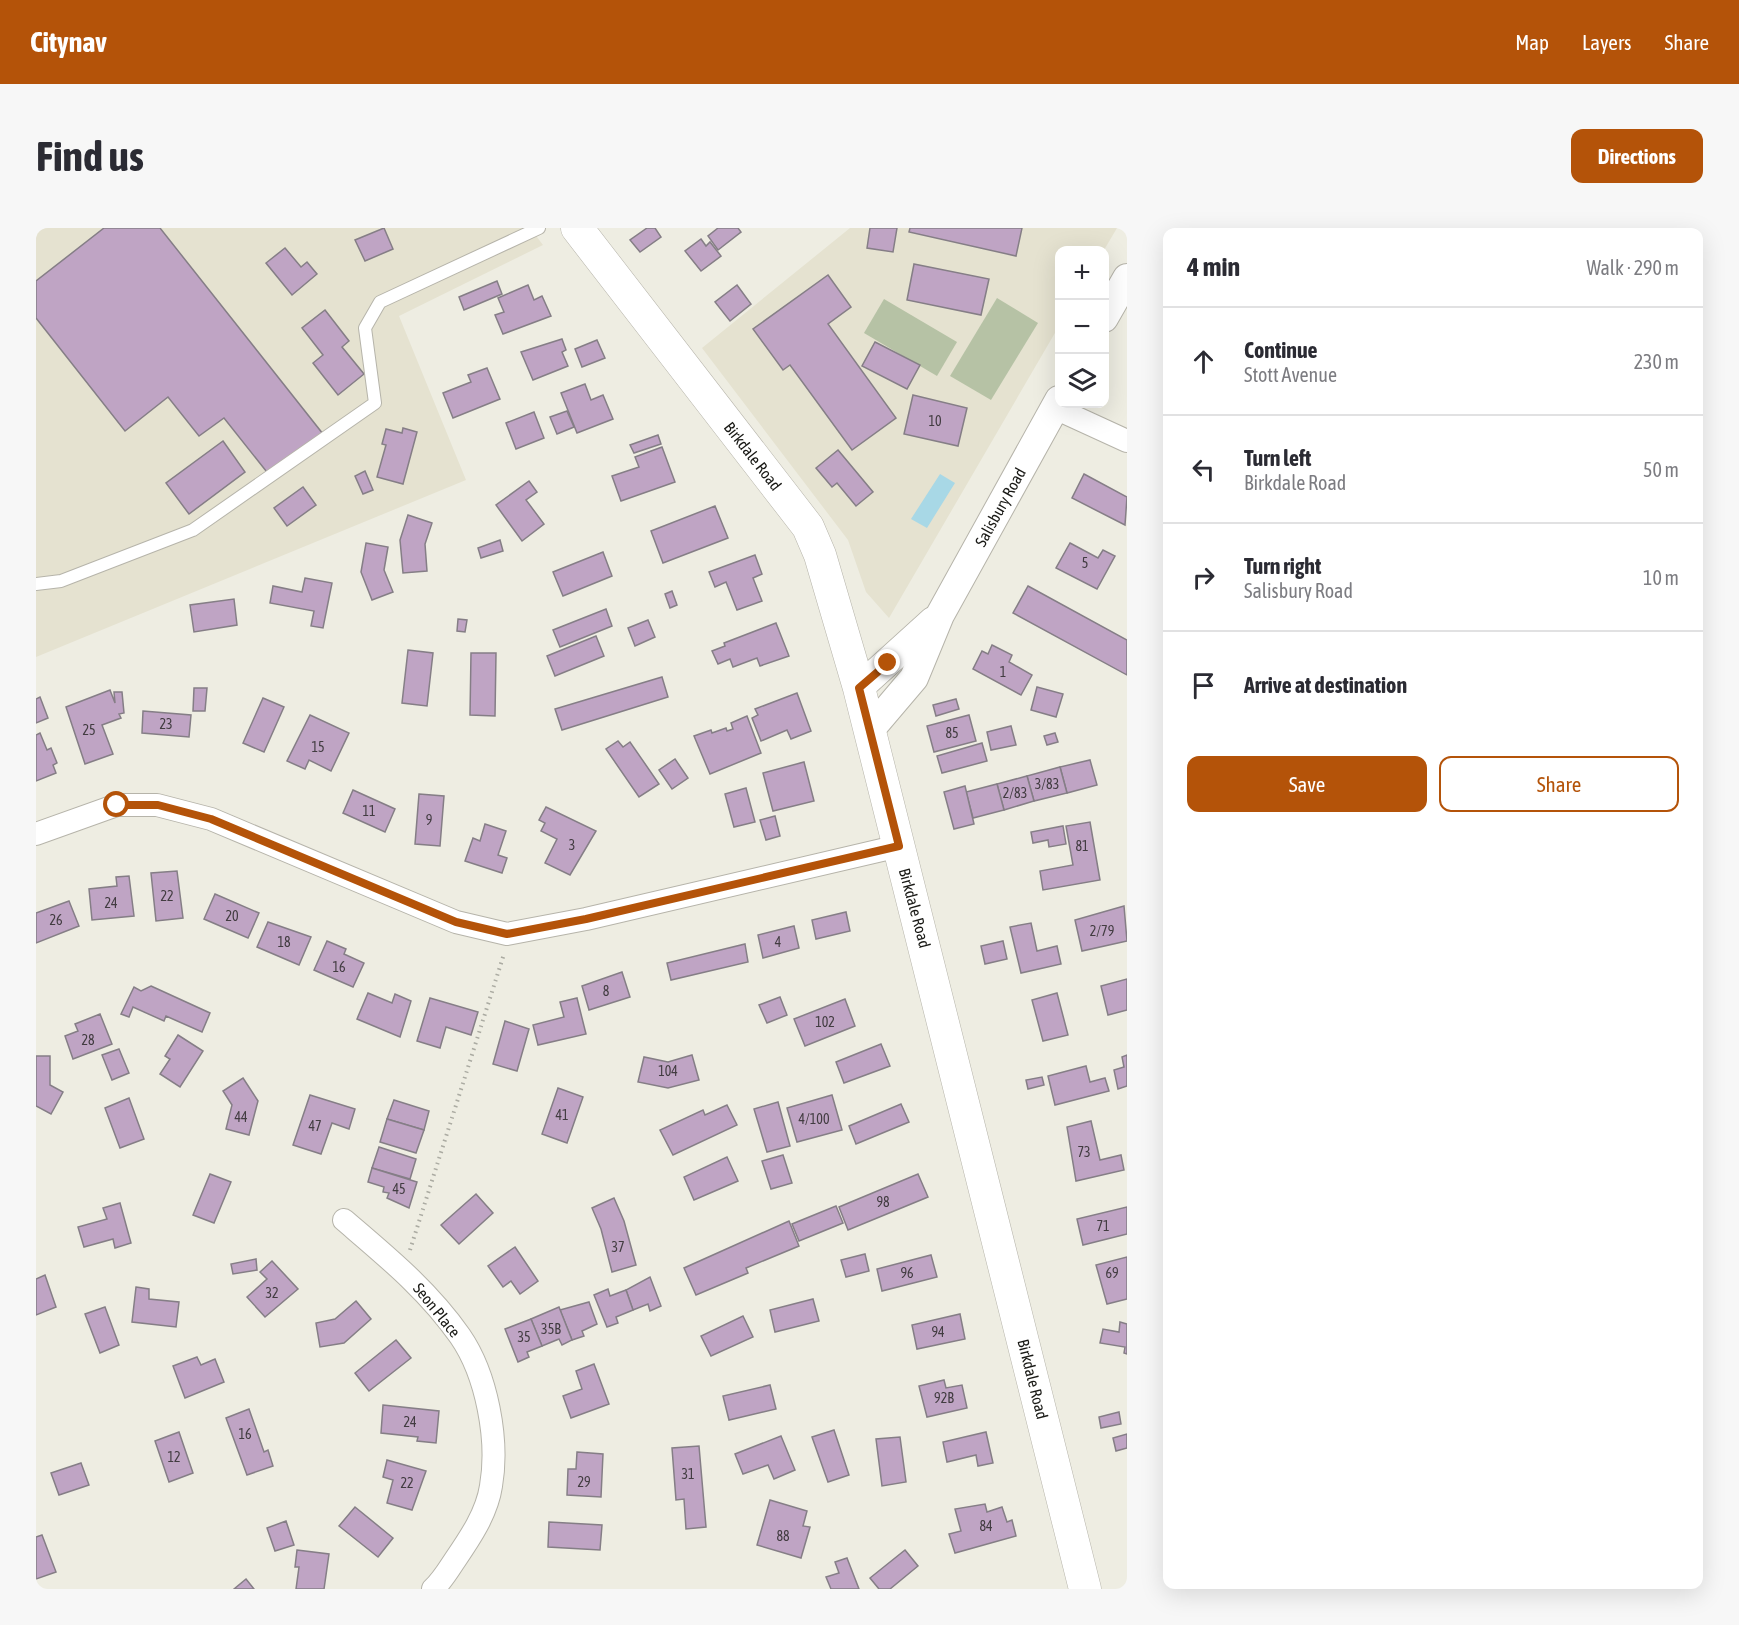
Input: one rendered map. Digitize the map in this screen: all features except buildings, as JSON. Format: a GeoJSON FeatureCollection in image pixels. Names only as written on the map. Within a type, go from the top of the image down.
{"type":"FeatureCollection","features":[{"type":"Feature","properties":{"kind":"main road","name":"Birkdale Road"},"geometry":{"type":"LineString","coordinates":[[577,228],[808,527],[820,555],[859,688],[1085,1589]]}},
{"type":"Feature","properties":{"kind":"street"},"geometry":{"type":"LineString","coordinates":[[1109,309],[1127,278]]}},
{"type":"Feature","properties":{"kind":"street","name":"Salisbury Road"},"geometry":{"type":"LineString","coordinates":[[869,731],[914,678],[940,615],[1055,408]]}},
{"type":"Feature","properties":{"kind":"street"},"geometry":{"type":"LineString","coordinates":[[1065,408],[1127,441]]}},
{"type":"Feature","properties":{"kind":"street","name":"Salisbury Road"},"geometry":{"type":"LineString","coordinates":[[859,688],[940,615]]}},
{"type":"Feature","properties":{"kind":"street"},"geometry":{"type":"LineString","coordinates":[[36,834],[117,805],[158,805],[211,819],[456,922],[507,934],[586,919],[899,846]]}},
{"type":"Feature","properties":{"kind":"street","name":"Seon Place"},"geometry":{"type":"LineString","coordinates":[[344,1220],[403,1270],[432,1300],[462,1339],[483,1386],[494,1439],[491,1488],[475,1532],[434,1589]]}},
{"type":"Feature","properties":{"kind":"lane"},"geometry":{"type":"LineString","coordinates":[[36,585],[61,581],[193,530],[366,410],[375,403],[364,328],[380,303],[539,228]]}},
{"type":"Feature","properties":{"kind":"path"},"geometry":{"type":"LineString","coordinates":[[409,1254],[504,951]]}},
{"type":"Feature","properties":{"kind":"shaded area"},"geometry":{"type":"Polygon","coordinates":[[[36,228],[530,228],[543,245],[399,316],[466,480],[36,657],[36,228]]]}},
{"type":"Feature","properties":{"kind":"shaded area"},"geometry":{"type":"Polygon","coordinates":[[[850,228],[1117,228],[1106,246],[1055,246],[1055,333],[889,618],[866,592],[848,540],[702,348],[850,228]]]}},
{"type":"Feature","properties":{"kind":"green space"},"geometry":{"type":"Polygon","coordinates":[[[997,298],[1038,323],[991,400],[950,376],[997,298]]]}},
{"type":"Feature","properties":{"kind":"green space"},"geometry":{"type":"Polygon","coordinates":[[[884,299],[957,342],[937,376],[864,333],[884,299]]]}},
{"type":"Feature","properties":{"kind":"water"},"geometry":{"type":"Polygon","coordinates":[[[940,474],[955,483],[927,528],[911,519],[940,474]]]}},
{"type":"Feature","properties":{"kind":"route"},"geometry":{"type":"LineString","coordinates":[[117,805],[158,805],[211,819],[456,922],[507,934],[586,919],[899,846],[859,688],[888,663]]}}]}
